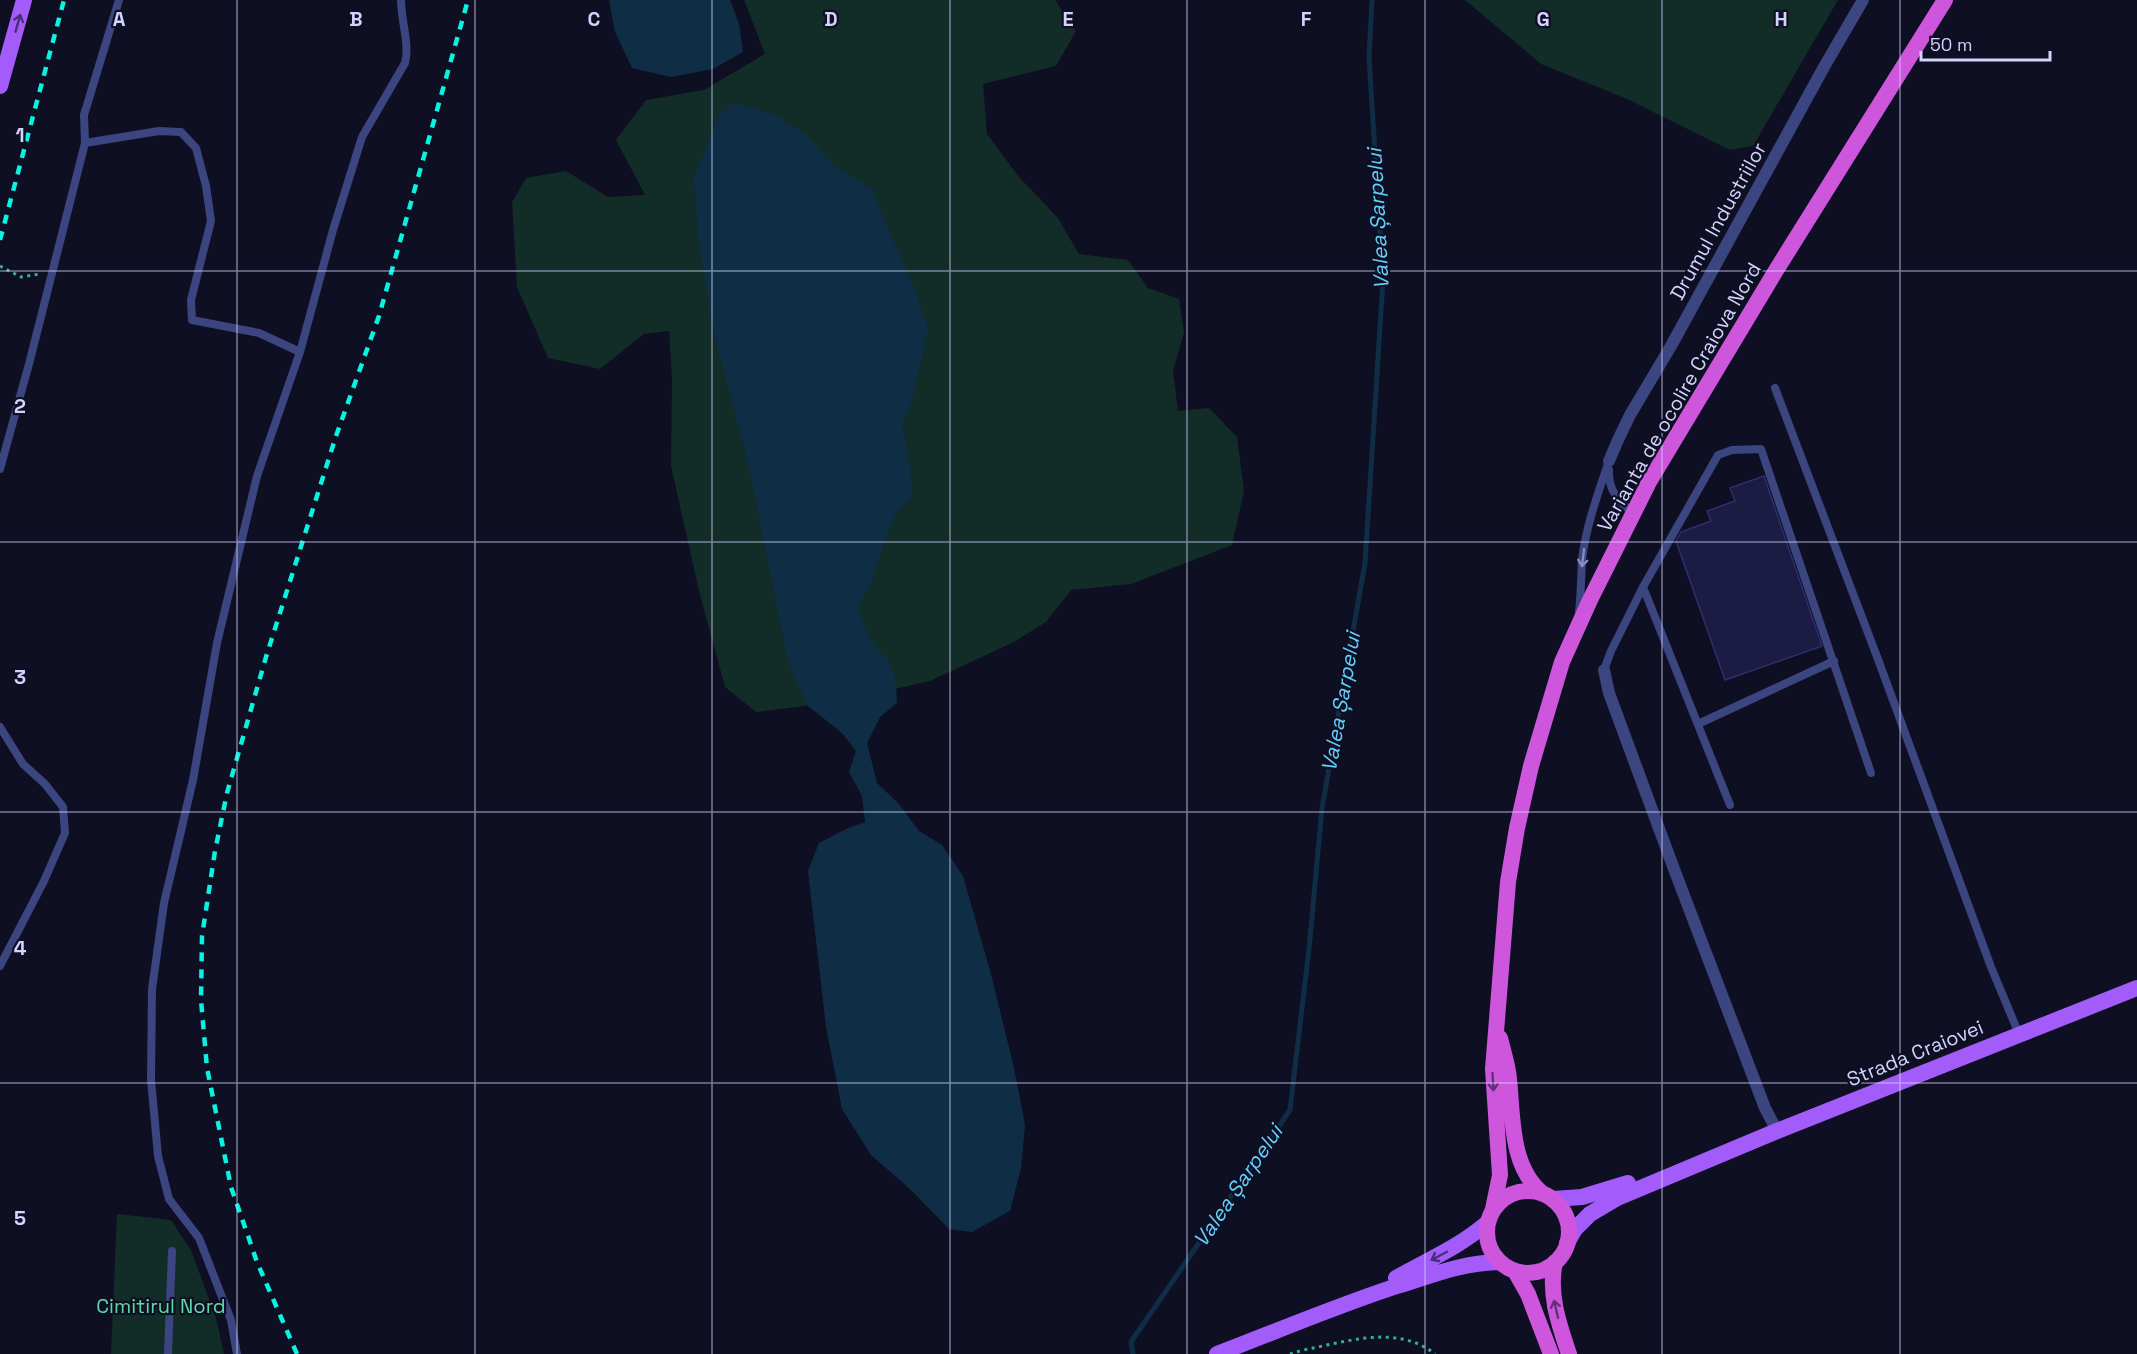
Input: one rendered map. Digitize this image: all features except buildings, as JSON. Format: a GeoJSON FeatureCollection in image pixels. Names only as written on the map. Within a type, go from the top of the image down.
{"type":"FeatureCollection","features":[{"type":"Feature","properties":{"kind":"highway","name":"Varianta de ocolire Craiova Nord"},"geometry":{"type":"LineString","coordinates":[[1490,1216],[1499,1188],[1500,1174],[1493,1069],[1508,882],[1517,828],[1544,718],[1562,662],[1649,482],[1775,272],[1945,0]]}},
{"type":"Feature","properties":{"kind":"highway","name":"Varianta de ocolire Craiova Nord"},"geometry":{"type":"LineString","coordinates":[[1497,1024],[1509,1076],[1514,1135],[1520,1161],[1528,1180],[1548,1196]]}},
{"type":"Feature","properties":{"kind":"highway"},"geometry":{"type":"LineString","coordinates":[[1528,1190],[1548,1196],[1564,1211],[1569,1227],[1563,1254],[1543,1270],[1529,1273],[1515,1271],[1499,1262],[1491,1251],[1486,1237],[1490,1216],[1502,1199],[1515,1192],[1528,1190]]}},
{"type":"Feature","properties":{"kind":"highway"},"geometry":{"type":"LineString","coordinates":[[1555,1262],[1552,1287],[1554,1304],[1569,1354]]}},
{"type":"Feature","properties":{"kind":"highway"},"geometry":{"type":"LineString","coordinates":[[1515,1271],[1528,1294],[1551,1354]]}},
{"type":"Feature","properties":{"kind":"main road"},"geometry":{"type":"LineString","coordinates":[[0,86],[24,0]]}},
{"type":"Feature","properties":{"kind":"main road","name":"Strada Craiovei"},"geometry":{"type":"LineString","coordinates":[[1710,1159],[2137,988]]}},
{"type":"Feature","properties":{"kind":"main road"},"geometry":{"type":"LineString","coordinates":[[1548,1196],[1582,1197],[1596,1194],[1679,1166],[1710,1159]]}},
{"type":"Feature","properties":{"kind":"main road"},"geometry":{"type":"LineString","coordinates":[[1567,1243],[1575,1229],[1599,1208],[1617,1198],[1710,1159]]}},
{"type":"Feature","properties":{"kind":"main road"},"geometry":{"type":"LineString","coordinates":[[1360,1298],[1467,1240],[1490,1216]]}},
{"type":"Feature","properties":{"kind":"main road"},"geometry":{"type":"LineString","coordinates":[[1217,1354],[1360,1298],[1456,1266],[1499,1262]]}},
{"type":"Feature","properties":{"kind":"street","name":"Drumul Industriilor"},"geometry":{"type":"LineString","coordinates":[[1610,461],[1630,415],[1671,346],[1863,0]]}},
{"type":"Feature","properties":{"kind":"street"},"geometry":{"type":"LineString","coordinates":[[1604,670],[1610,693],[1674,869],[1765,1108],[1777,1131]]}},
{"type":"Feature","properties":{"kind":"lane"},"geometry":{"type":"LineString","coordinates":[[0,468],[85,143],[84,115],[119,0]]}},
{"type":"Feature","properties":{"kind":"lane"},"geometry":{"type":"LineString","coordinates":[[237,1354],[231,1320],[199,1238],[168,1199],[158,1156],[151,1080],[152,989],[164,903],[193,780],[217,643],[256,476],[300,352],[333,230],[362,137],[405,63],[408,51],[401,18],[401,0]]}},
{"type":"Feature","properties":{"kind":"lane"},"geometry":{"type":"LineString","coordinates":[[85,143],[159,131],[181,132],[196,148],[206,186],[211,221],[191,300],[192,320],[259,333],[300,352]]}},
{"type":"Feature","properties":{"kind":"lane"},"geometry":{"type":"LineString","coordinates":[[1775,388],[1991,967],[2019,1034]]}},
{"type":"Feature","properties":{"kind":"lane"},"geometry":{"type":"LineString","coordinates":[[1604,670],[1643,587],[1718,456],[1731,450],[1761,449],[1871,773]]}},
{"type":"Feature","properties":{"kind":"lane","name":"Drumul Industriilor"},"geometry":{"type":"LineString","coordinates":[[1610,461],[1611,488],[1620,502],[1634,513]]}},
{"type":"Feature","properties":{"kind":"lane","name":"Drumul Industriilor"},"geometry":{"type":"LineString","coordinates":[[1578,626],[1582,561],[1587,532],[1610,461]]}},
{"type":"Feature","properties":{"kind":"lane"},"geometry":{"type":"LineString","coordinates":[[1643,587],[1730,805]]}},
{"type":"Feature","properties":{"kind":"lane"},"geometry":{"type":"LineString","coordinates":[[1698,724],[1834,661]]}},
{"type":"Feature","properties":{"kind":"lane"},"geometry":{"type":"LineString","coordinates":[[0,727],[23,764],[45,784],[63,807],[65,833],[44,881],[0,966]]}},
{"type":"Feature","properties":{"kind":"lane"},"geometry":{"type":"LineString","coordinates":[[168,1354],[172,1251]]}},
{"type":"Feature","properties":{"kind":"path"},"geometry":{"type":"LineString","coordinates":[[0,266],[21,277],[52,272]]}},
{"type":"Feature","properties":{"kind":"path"},"geometry":{"type":"LineString","coordinates":[[1290,1354],[1370,1336],[1405,1339],[1423,1344],[1435,1354]]}},
{"type":"Feature","properties":{"kind":"green space"},"geometry":{"type":"Polygon","coordinates":[[[744,0],[1055,0],[1076,31],[1056,66],[983,84],[987,134],[1019,177],[1058,218],[1079,254],[1128,260],[1148,288],[1179,299],[1184,333],[1173,371],[1178,411],[1209,408],[1237,437],[1244,491],[1232,545],[1131,584],[1071,590],[1046,622],[1014,642],[930,681],[837,702],[756,712],[725,687],[699,591],[671,466],[672,378],[669,331],[644,334],[600,369],[548,358],[517,287],[512,202],[526,178],[566,171],[608,197],[645,195],[616,140],[646,100],[704,90],[765,54],[744,0]]]}},
{"type":"Feature","properties":{"kind":"green space"},"geometry":{"type":"Polygon","coordinates":[[[1465,0],[1838,0],[1753,146],[1730,150],[1627,99],[1541,64],[1465,0]]]}},
{"type":"Feature","properties":{"kind":"green space","name":"Cimitirul Nord"},"geometry":{"type":"Polygon","coordinates":[[[117,1214],[171,1220],[191,1250],[216,1318],[224,1354],[111,1354],[117,1214]]]}},
{"type":"Feature","properties":{"kind":"water"},"geometry":{"type":"Polygon","coordinates":[[[609,0],[730,0],[739,24],[743,52],[713,69],[671,77],[632,68],[615,32],[609,0]]]}},
{"type":"Feature","properties":{"kind":"water"},"geometry":{"type":"Polygon","coordinates":[[[734,103],[775,114],[806,135],[832,164],[872,189],[913,283],[928,329],[913,397],[902,426],[910,466],[913,498],[904,505],[891,522],[872,579],[858,609],[871,641],[890,662],[896,683],[897,703],[880,717],[867,743],[877,783],[898,803],[919,831],[942,845],[963,876],[991,974],[1025,1125],[1021,1168],[1010,1211],[972,1232],[949,1229],[910,1189],[871,1155],[842,1109],[826,1027],[808,871],[819,843],[865,822],[862,796],[849,772],[856,751],[842,733],[808,706],[789,665],[746,454],[715,338],[698,237],[694,177],[719,115],[734,103]]]}},
{"type":"Feature","properties":{"kind":"waterway","name":"Valea Șarpelui"},"geometry":{"type":"LineString","coordinates":[[1133,1354],[1131,1342],[1290,1110],[1309,949],[1322,808],[1365,563],[1383,280],[1369,57],[1372,0]]}},
{"type":"Feature","properties":{"kind":"railway"},"geometry":{"type":"LineString","coordinates":[[0,240],[64,0]]}},
{"type":"Feature","properties":{"kind":"railway"},"geometry":{"type":"LineString","coordinates":[[297,1354],[257,1262],[231,1187],[207,1068],[201,1000],[202,936],[215,851],[227,793],[266,657],[336,436],[379,316],[468,0]]}}]}
